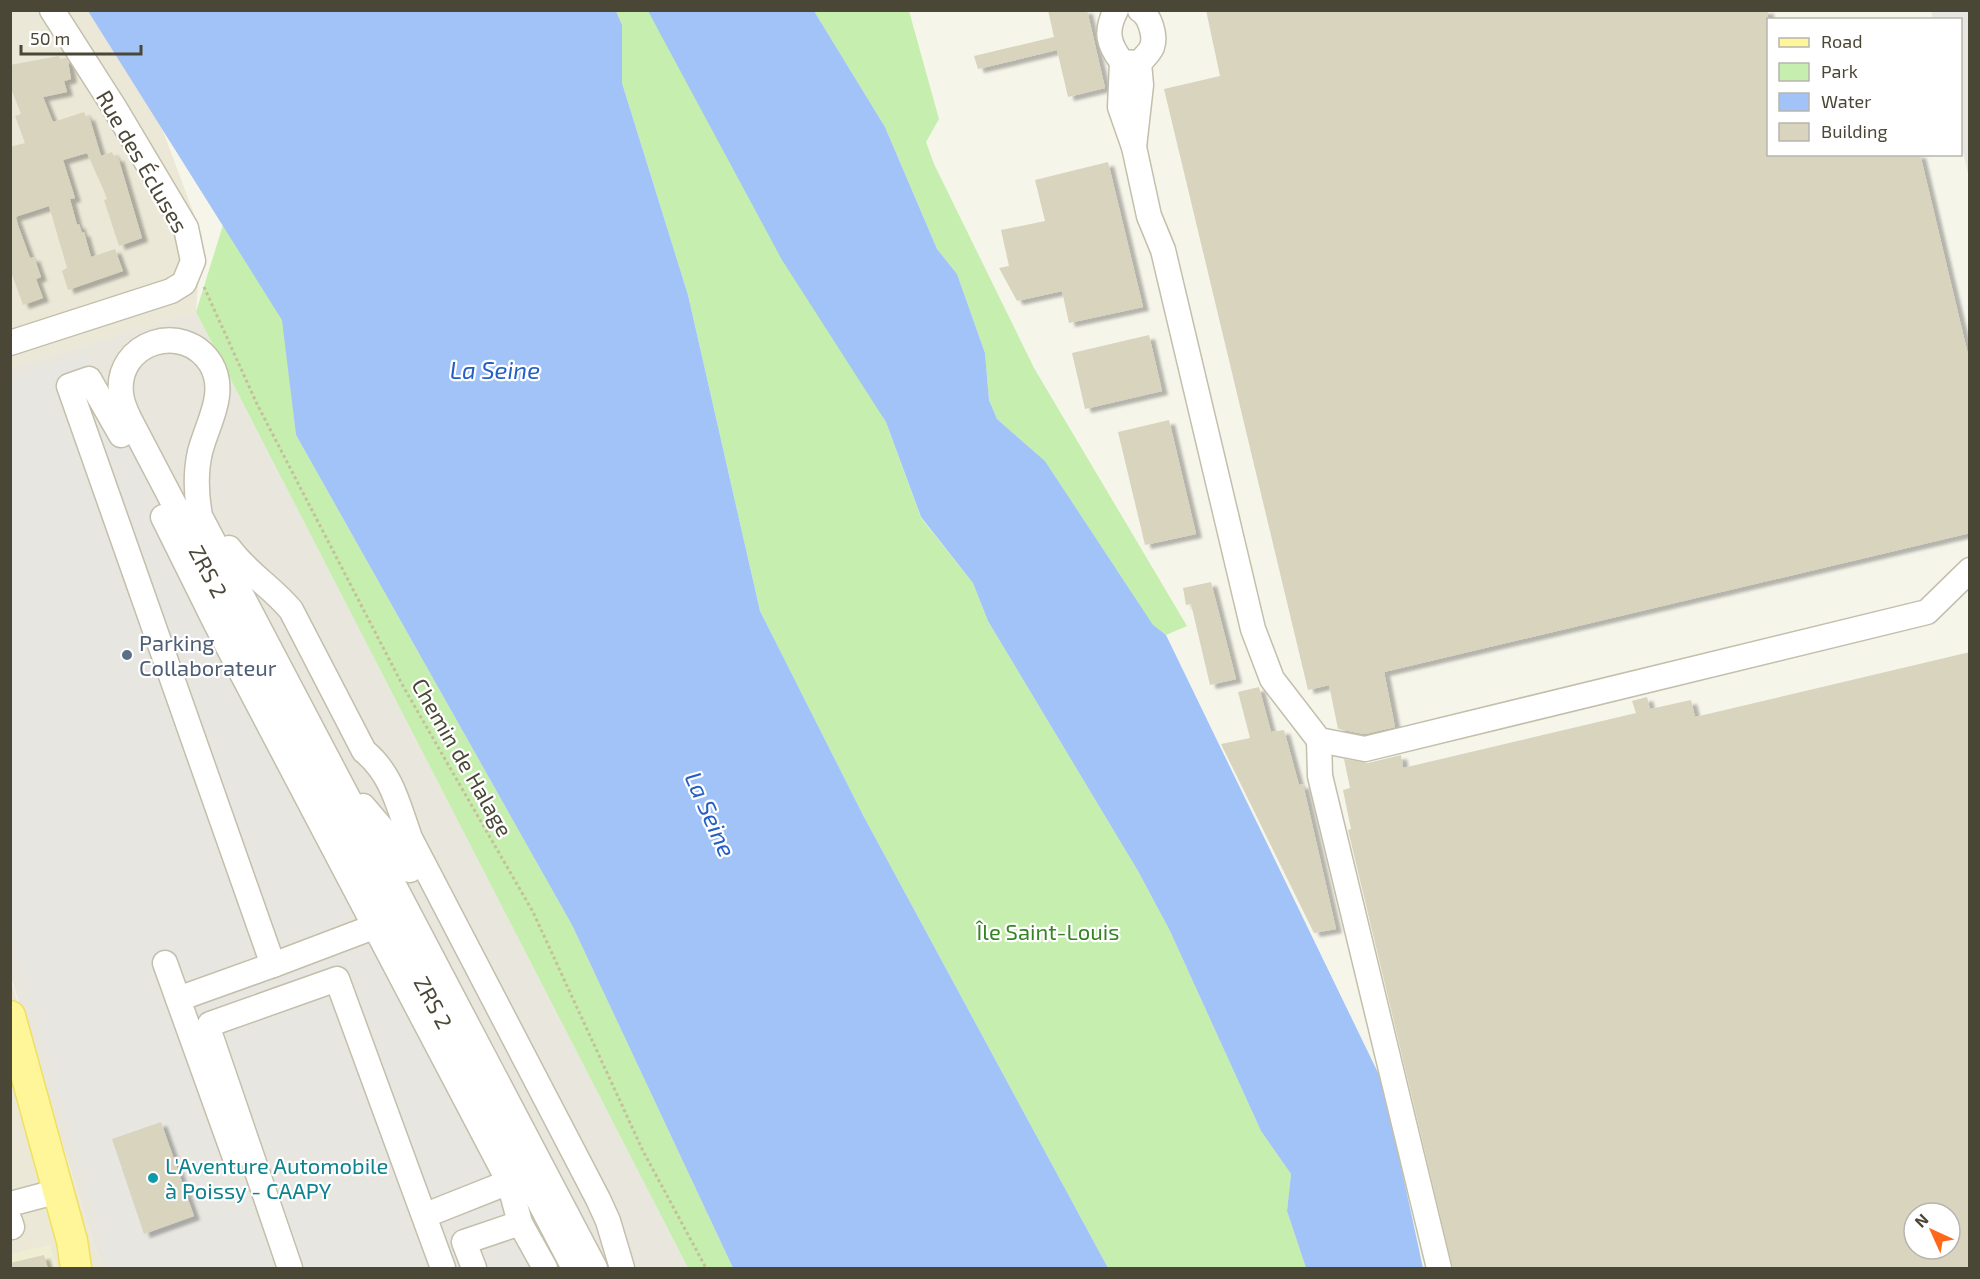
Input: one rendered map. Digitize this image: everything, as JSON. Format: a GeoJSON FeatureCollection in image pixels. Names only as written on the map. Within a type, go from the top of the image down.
{"type":"FeatureCollection","features":[{"type":"Feature","properties":{"kind":"main road"},"geometry":{"type":"LineString","coordinates":[[10,1016],[15,1047],[51,1193],[57,1245],[71,1269]]}},
{"type":"Feature","properties":{"kind":"main road"},"geometry":{"type":"LineString","coordinates":[[10,1089],[51,1193],[76,1269]]}},
{"type":"Feature","properties":{"kind":"street","name":"Rue des Écluses"},"geometry":{"type":"LineString","coordinates":[[10,343],[171,291],[184,283],[193,261],[186,228],[114,107],[52,10]]}},
{"type":"Feature","properties":{"kind":"street"},"geometry":{"type":"LineString","coordinates":[[1140,10],[1145,13],[1152,29],[1152,48],[1131,62],[1120,107],[1134,147],[1149,216],[1163,250],[1253,629],[1272,679],[1319,740],[1320,776],[1439,1269]]}},
{"type":"Feature","properties":{"kind":"street"},"geometry":{"type":"LineString","coordinates":[[1110,14],[1108,34],[1111,49],[1131,62]]}},
{"type":"Feature","properties":{"kind":"street","name":"ZRS 2"},"geometry":{"type":"LineString","coordinates":[[574,1269],[130,420],[121,394],[121,380],[134,355],[142,346],[154,341],[185,342],[203,354],[212,366],[218,385],[215,408],[200,452],[196,480],[200,516],[595,1269]]}},
{"type":"Feature","properties":{"kind":"street"},"geometry":{"type":"LineString","coordinates":[[273,966],[69,386],[89,379],[99,393],[216,624],[509,1182],[520,1223],[545,1269]]}},
{"type":"Feature","properties":{"kind":"street"},"geometry":{"type":"LineString","coordinates":[[200,452],[208,469],[208,503],[221,536],[242,566],[281,598],[291,610],[364,751],[378,763],[388,777],[410,838],[609,1221],[622,1269]]}},
{"type":"Feature","properties":{"kind":"street"},"geometry":{"type":"LineString","coordinates":[[1319,740],[1365,749],[1927,612],[1970,570]]}},
{"type":"Feature","properties":{"kind":"street","name":"ZRS 2"},"geometry":{"type":"LineString","coordinates":[[339,781],[397,846],[585,1208],[600,1269]]}},
{"type":"Feature","properties":{"kind":"street"},"geometry":{"type":"LineString","coordinates":[[178,999],[273,966],[376,926]]}},
{"type":"Feature","properties":{"kind":"street"},"geometry":{"type":"LineString","coordinates":[[165,963],[274,1269]]}},
{"type":"Feature","properties":{"kind":"street"},"geometry":{"type":"LineString","coordinates":[[290,1269],[208,1028],[221,1020],[338,979],[443,1269]]}},
{"type":"Feature","properties":{"kind":"street"},"geometry":{"type":"LineString","coordinates":[[422,1216],[509,1182]]}},
{"type":"Feature","properties":{"kind":"street"},"geometry":{"type":"LineString","coordinates":[[11,1217],[51,1193]]}},
{"type":"Feature","properties":{"kind":"street"},"geometry":{"type":"LineString","coordinates":[[474,1269],[464,1242],[520,1223]]}},
{"type":"Feature","properties":{"kind":"path","name":"Chemin de Halage"},"geometry":{"type":"LineString","coordinates":[[193,261],[256,404],[403,686],[532,912],[643,1151],[706,1269]]}},
{"type":"Feature","properties":{"kind":"shaded area"},"geometry":{"type":"Polygon","coordinates":[[[11,11],[89,11],[153,104],[202,236],[196,312],[11,368],[11,11]]]}},
{"type":"Feature","properties":{"kind":"shaded area"},"geometry":{"type":"Polygon","coordinates":[[[1931,11],[1969,11],[1969,178],[1962,148],[1962,18],[1933,18],[1931,11]]]}},
{"type":"Feature","properties":{"kind":"shaded area","name":"Parking Collaborateur"},"geometry":{"type":"Polygon","coordinates":[[[196,312],[688,1268],[101,1268],[11,977],[10,368],[196,312]]]}},
{"type":"Feature","properties":{"kind":"shaded area","name":"Parking Collaborateur"},"geometry":{"type":"Polygon","coordinates":[[[85,354],[567,1268],[111,1268],[11,932],[10,379],[85,354]]]}},
{"type":"Feature","properties":{"kind":"shaded area"},"geometry":{"type":"Polygon","coordinates":[[[10,977],[48,1099],[101,1268],[11,1268],[10,977]]]}},
{"type":"Feature","properties":{"kind":"shaded area"},"geometry":{"type":"Polygon","coordinates":[[[50,1245],[57,1268],[11,1268],[10,1254],[50,1245]]]}},
{"type":"Feature","properties":{"kind":"green space","name":"Île Saint-Louis"},"geometry":{"type":"Polygon","coordinates":[[[616,11],[648,11],[886,422],[921,518],[973,583],[988,621],[1138,871],[1170,931],[1261,1131],[1291,1174],[1287,1211],[1306,1268],[1108,1268],[864,817],[760,611],[688,295],[622,83],[622,25],[616,11]]]}},
{"type":"Feature","properties":{"kind":"green space"},"geometry":{"type":"Polygon","coordinates":[[[814,11],[909,11],[939,119],[926,142],[934,164],[1034,368],[1187,626],[1166,635],[1154,627],[1045,461],[997,419],[989,400],[985,353],[957,274],[937,249],[885,127],[814,11]]]}},
{"type":"Feature","properties":{"kind":"green space"},"geometry":{"type":"Polygon","coordinates":[[[223,225],[283,320],[296,435],[572,925],[733,1268],[688,1268],[196,312],[223,225]]]}},
{"type":"Feature","properties":{"kind":"water","name":"La Seine"},"geometry":{"type":"Polygon","coordinates":[[[88,11],[616,11],[622,25],[622,83],[688,295],[760,611],[864,817],[1108,1268],[733,1268],[572,925],[296,435],[282,320],[88,11]]]}},
{"type":"Feature","properties":{"kind":"water"},"geometry":{"type":"Polygon","coordinates":[[[648,11],[814,11],[885,127],[937,249],[957,274],[985,353],[989,400],[997,419],[1045,461],[1153,625],[1166,635],[1383,1083],[1423,1268],[1306,1268],[1287,1211],[1291,1174],[1261,1131],[1170,931],[1138,871],[988,621],[973,583],[921,517],[886,422],[782,260],[648,11]]]}},
{"type":"Feature","properties":{"kind":"building"},"geometry":{"type":"Polygon","coordinates":[[[1048,10],[1087,10],[1105,88],[1068,97],[1057,50],[978,69],[974,56],[1054,37],[1048,10]]]}},
{"type":"Feature","properties":{"kind":"building"},"geometry":{"type":"Polygon","coordinates":[[[1206,10],[1768,10],[1767,156],[1920,156],[1970,363],[1970,533],[1384,672],[1395,727],[1365,734],[1338,729],[1329,685],[1308,690],[1164,89],[1220,76],[1206,10]]]}},
{"type":"Feature","properties":{"kind":"building"},"geometry":{"type":"Polygon","coordinates":[[[59,56],[60,59],[66,58],[68,61],[71,79],[64,81],[67,92],[43,97],[53,122],[84,112],[86,117],[89,116],[101,156],[112,152],[115,158],[118,157],[142,238],[119,246],[104,200],[107,199],[87,153],[63,160],[75,198],[70,199],[77,225],[79,224],[82,233],[84,232],[91,257],[115,249],[123,271],[68,290],[62,271],[67,268],[49,206],[15,217],[30,258],[34,257],[41,277],[36,279],[43,298],[23,305],[10,269],[10,147],[25,143],[15,116],[21,114],[10,86],[10,65],[59,56]]]}},
{"type":"Feature","properties":{"kind":"building"},"geometry":{"type":"Polygon","coordinates":[[[1108,162],[1143,307],[1069,323],[1062,291],[1017,301],[999,268],[1009,266],[1001,230],[1045,221],[1035,180],[1108,162]]]}},
{"type":"Feature","properties":{"kind":"building"},"geometry":{"type":"Polygon","coordinates":[[[1149,335],[1162,391],[1085,409],[1072,353],[1149,335]]]}},
{"type":"Feature","properties":{"kind":"building"},"geometry":{"type":"Polygon","coordinates":[[[1169,420],[1196,534],[1145,545],[1118,432],[1169,420]]]}},
{"type":"Feature","properties":{"kind":"building"},"geometry":{"type":"Polygon","coordinates":[[[1211,582],[1236,679],[1210,685],[1191,604],[1186,605],[1183,588],[1211,582]]]}},
{"type":"Feature","properties":{"kind":"building"},"geometry":{"type":"Polygon","coordinates":[[[1970,652],[1970,1269],[1453,1269],[1348,830],[1351,829],[1343,790],[1350,788],[1344,759],[1368,763],[1401,755],[1403,768],[1636,713],[1632,701],[1647,697],[1650,709],[1691,700],[1695,717],[1970,652]]]}},
{"type":"Feature","properties":{"kind":"building"},"geometry":{"type":"Polygon","coordinates":[[[1259,687],[1271,732],[1284,730],[1299,785],[1303,784],[1336,929],[1314,933],[1221,744],[1250,738],[1238,692],[1259,687]]]}},
{"type":"Feature","properties":{"kind":"building","name":"L'Aventure Automobile à Poissy - CAAPY"},"geometry":{"type":"Polygon","coordinates":[[[161,1122],[194,1216],[144,1234],[112,1139],[161,1122]]]}},
{"type":"Feature","properties":{"kind":"building"},"geometry":{"type":"Polygon","coordinates":[[[44,1255],[48,1269],[10,1269],[10,1263],[44,1255]]]}},
{"type":"Feature","properties":{"kind":"place","name":"Parking Collaborateur"},"geometry":{"type":"Point","coordinates":[127,655]}},
{"type":"Feature","properties":{"kind":"place","name":"L'Aventure Automobile à Poissy - CAAPY"},"geometry":{"type":"Point","coordinates":[153,1178]}}]}
